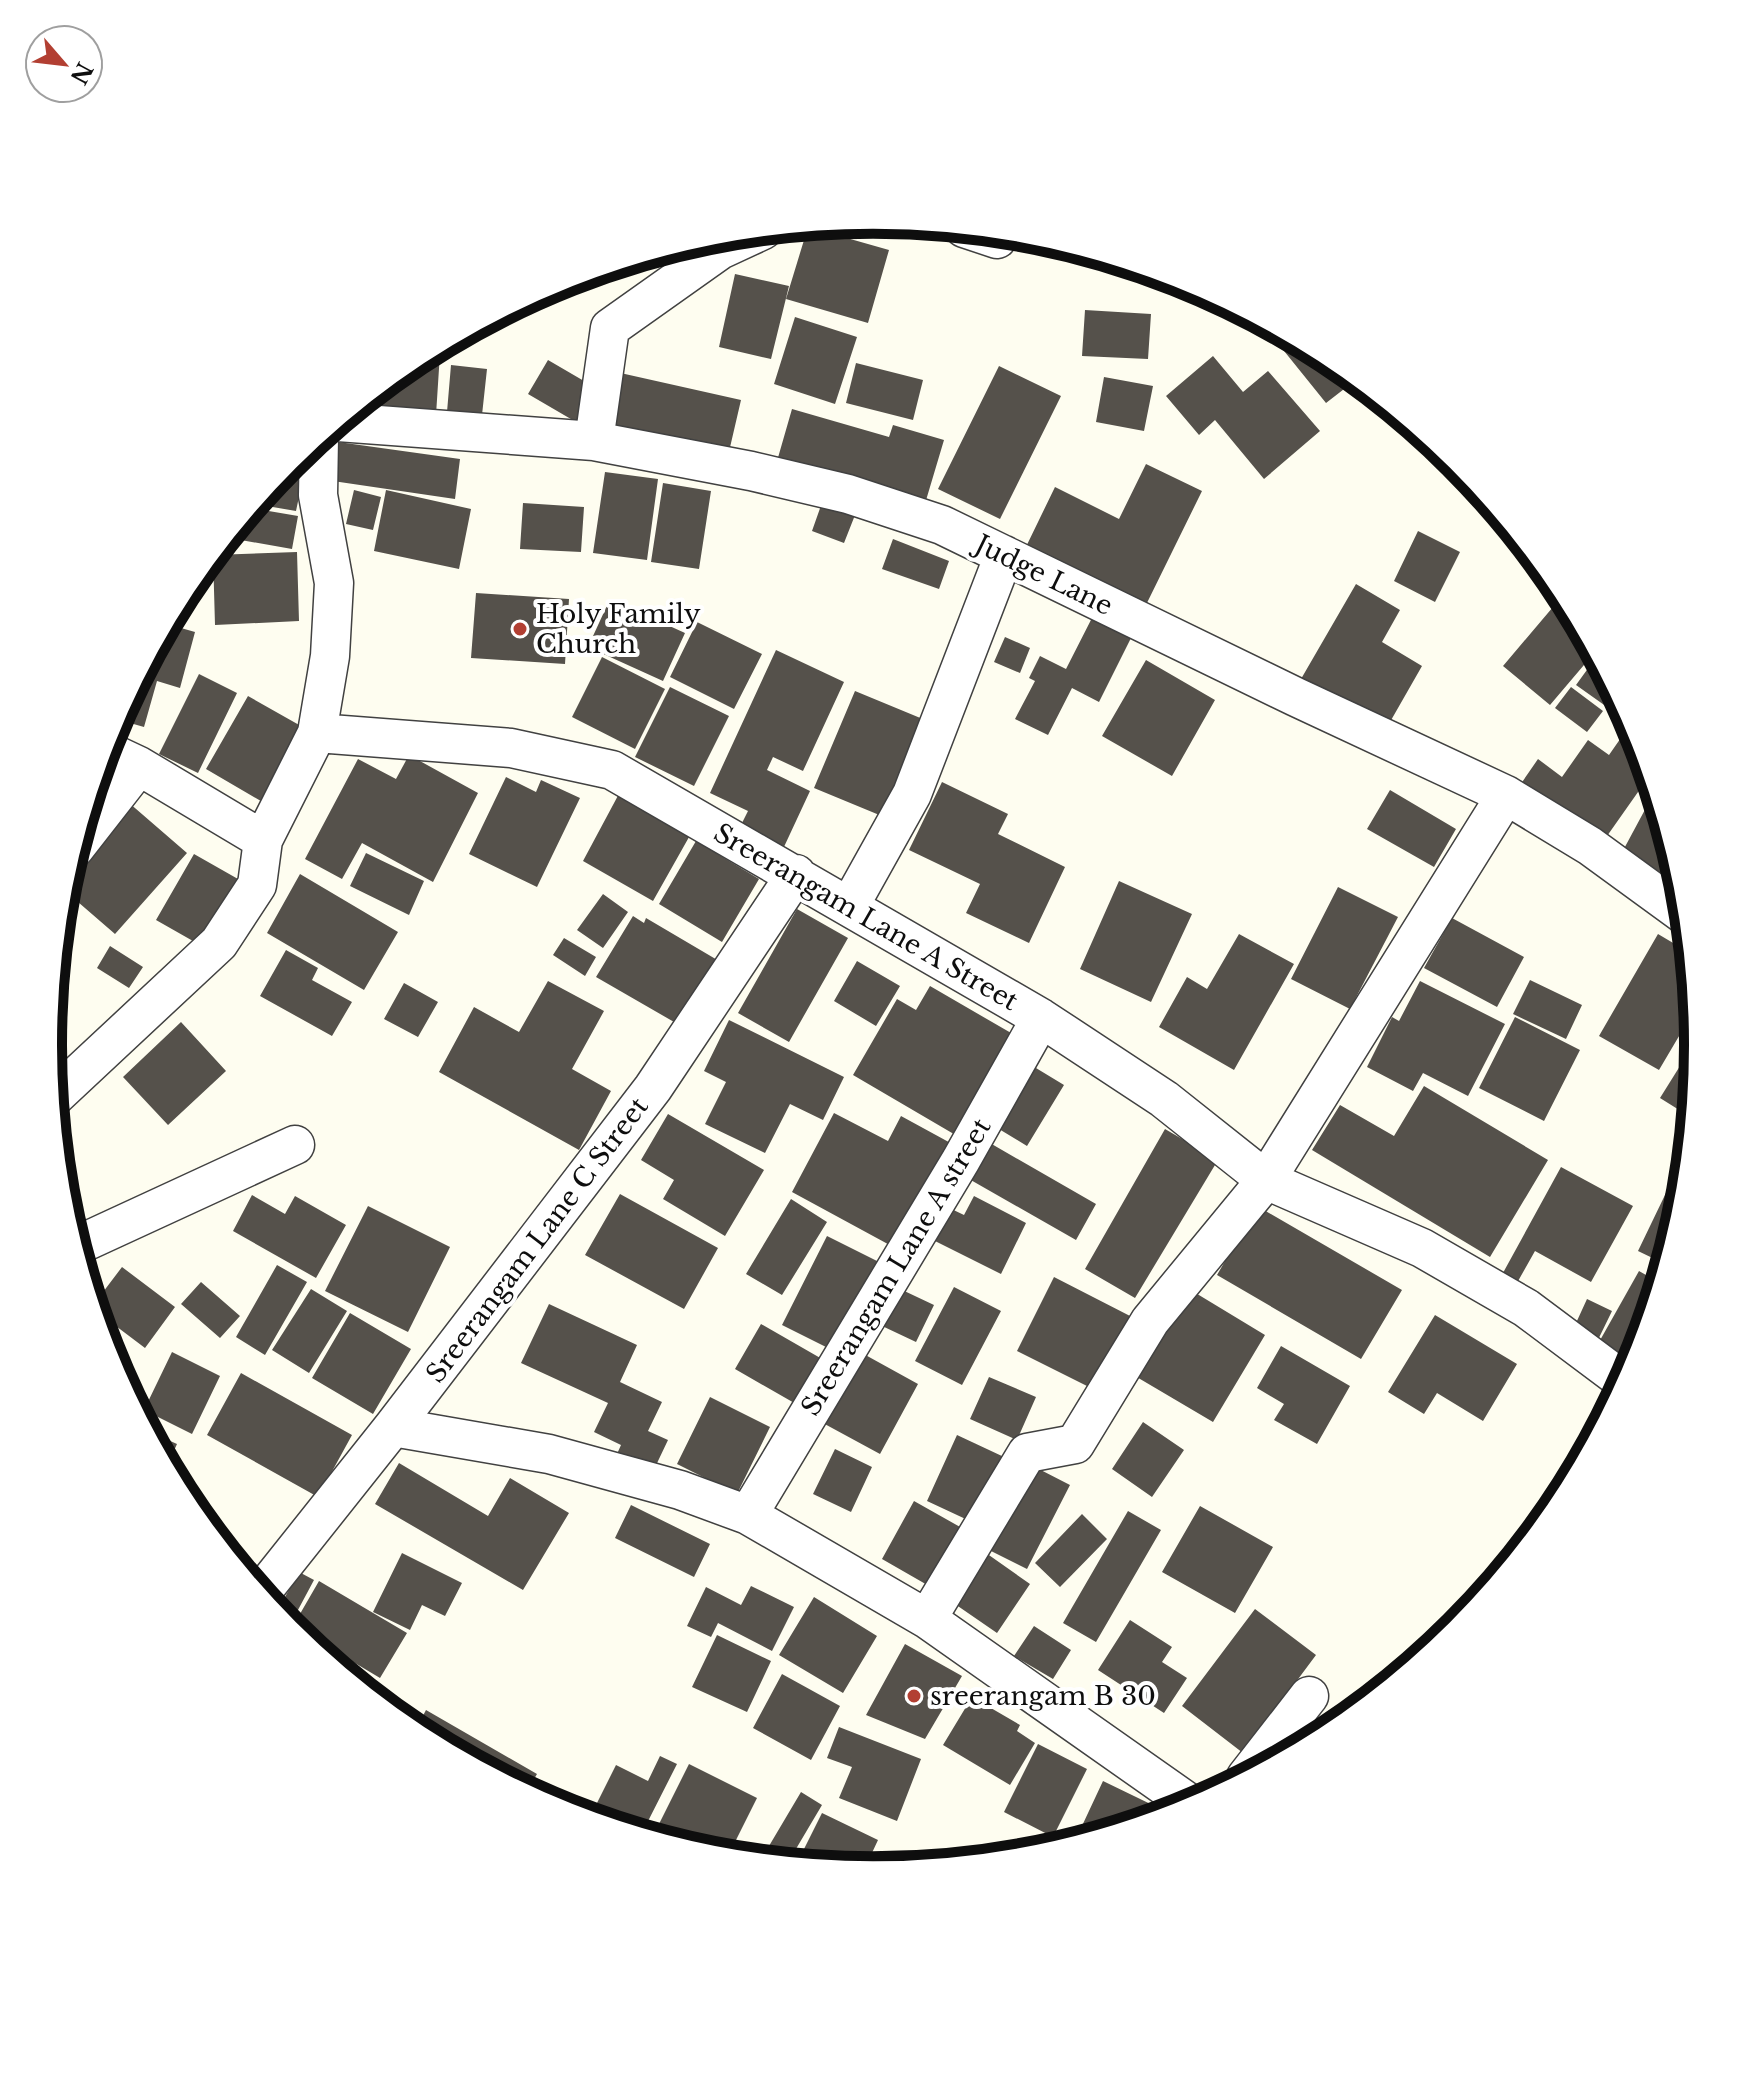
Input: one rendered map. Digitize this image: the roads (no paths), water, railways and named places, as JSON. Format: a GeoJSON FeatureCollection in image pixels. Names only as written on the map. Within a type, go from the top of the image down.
{"type":"FeatureCollection","features":[{"type":"Feature","properties":{"kind":"street"},"geometry":{"type":"LineString","coordinates":[[594,441],[610,328],[726,247]]}},
{"type":"Feature","properties":{"kind":"street","name":"Judge Lane"},"geometry":{"type":"LineString","coordinates":[[352,423],[594,441],[751,471],[848,494],[942,525],[1506,795],[1590,846],[1672,906]]}},
{"type":"Feature","properties":{"kind":"street"},"geometry":{"type":"LineString","coordinates":[[64,1088],[219,943],[257,885],[263,840],[317,733],[330,656],[334,583],[318,495],[319,453]]}},
{"type":"Feature","properties":{"kind":"street"},"geometry":{"type":"LineString","coordinates":[[849,907],[912,794],[1004,555]]}},
{"type":"Feature","properties":{"kind":"street","name":"Sreerangam Lane A Street"},"geometry":{"type":"LineString","coordinates":[[317,733],[511,748],[612,770],[1041,1018],[1164,1099],[1266,1180],[1422,1248],[1526,1308],[1615,1374]]}},
{"type":"Feature","properties":{"kind":"street"},"geometry":{"type":"LineString","coordinates":[[116,755],[263,840]]}},
{"type":"Feature","properties":{"kind":"street"},"geometry":{"type":"LineString","coordinates":[[93,825],[139,766]]}},
{"type":"Feature","properties":{"kind":"street"},"geometry":{"type":"LineString","coordinates":[[927,1619],[1027,1453],[1075,1444],[1150,1321],[1266,1180],[1506,795]]}},
{"type":"Feature","properties":{"kind":"street","name":"Sreerangam Lane C Street"},"geometry":{"type":"LineString","coordinates":[[268,1585],[393,1427],[653,1088],[796,874]]}},
{"type":"Feature","properties":{"kind":"street","name":"Sreerangam Lane A street"},"geometry":{"type":"LineString","coordinates":[[748,1515],[961,1160],[1041,1018]]}},
{"type":"Feature","properties":{"kind":"street"},"geometry":{"type":"LineString","coordinates":[[87,1241],[295,1145]]}},
{"type":"Feature","properties":{"kind":"street"},"geometry":{"type":"LineString","coordinates":[[393,1427],[549,1454],[680,1490],[748,1515],[927,1619],[1180,1797]]}},
{"type":"Feature","properties":{"kind":"street"},"geometry":{"type":"LineString","coordinates":[[1261,1757],[1309,1696]]}},
{"type":"Feature","properties":{"kind":"place","name":"Holy Family Church"},"geometry":{"type":"Point","coordinates":[520,629]}},
{"type":"Feature","properties":{"kind":"place","name":"sreerangam B 30"},"geometry":{"type":"Point","coordinates":[914,1696]}}]}
